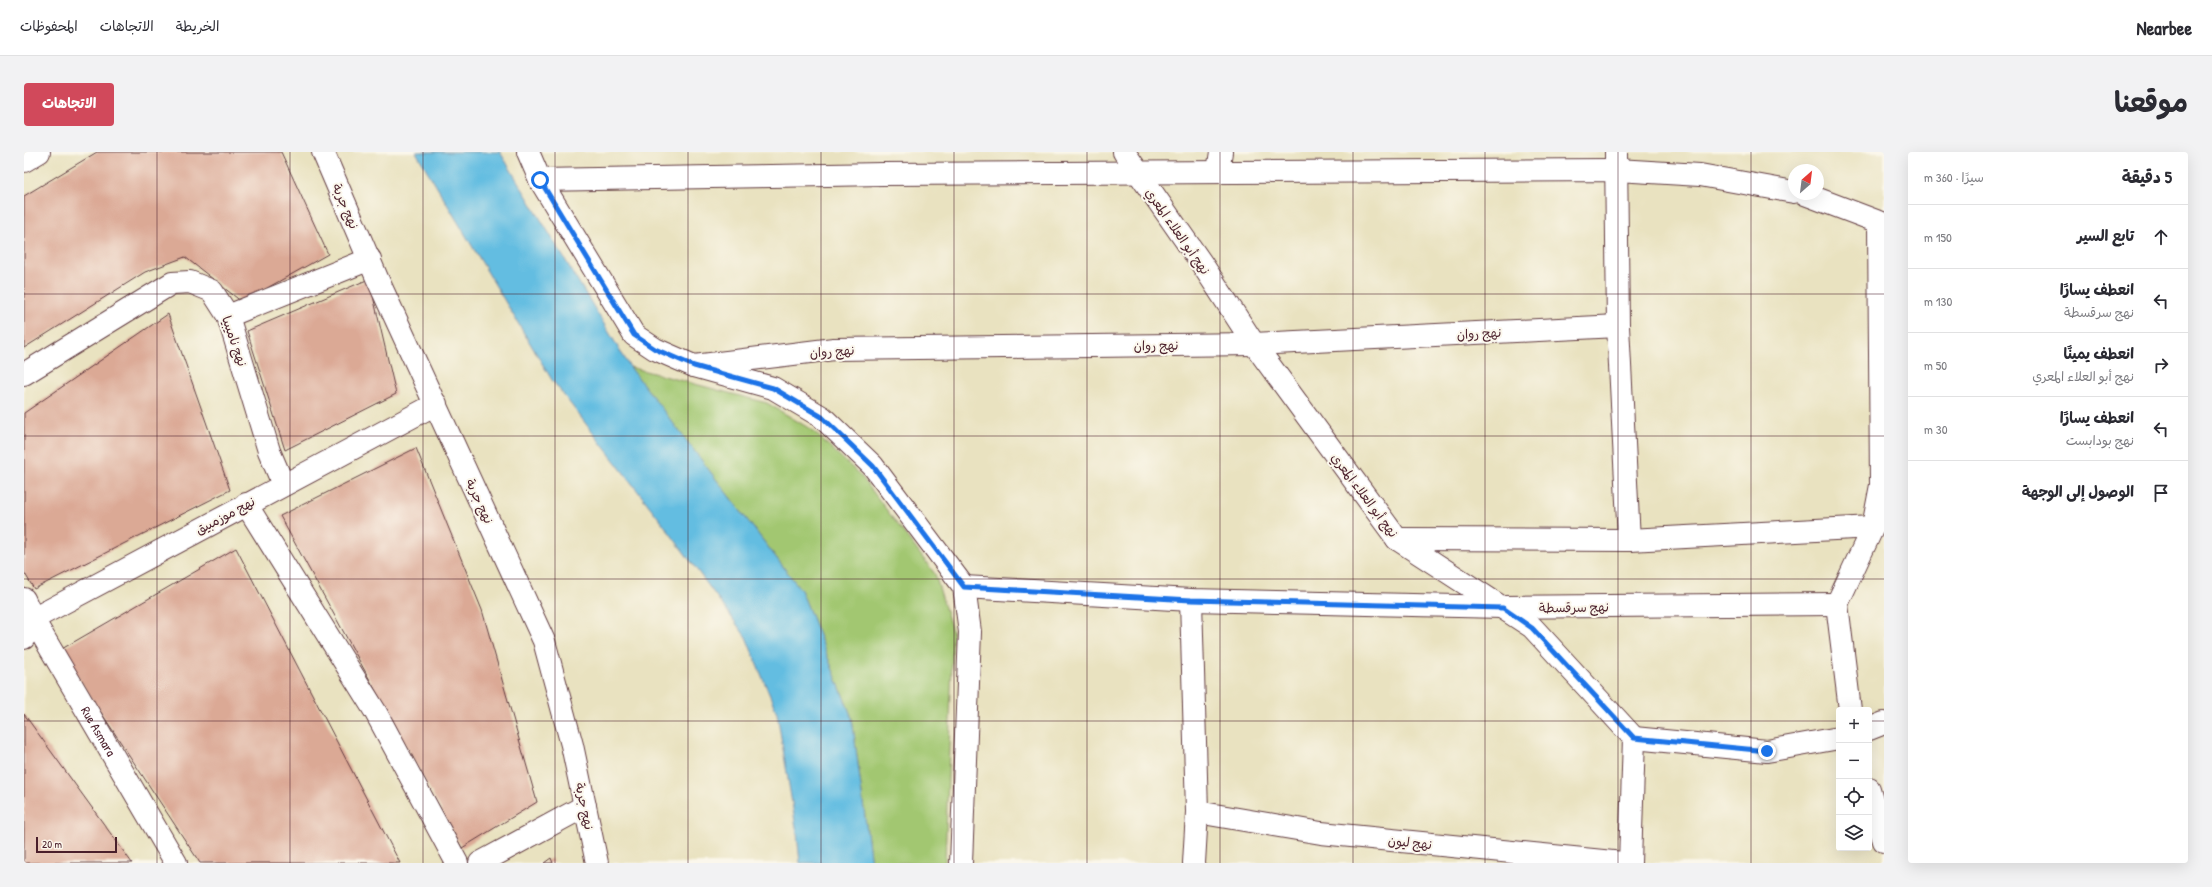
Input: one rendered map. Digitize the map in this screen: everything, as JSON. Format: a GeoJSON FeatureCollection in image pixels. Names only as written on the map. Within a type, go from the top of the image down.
{"type":"FeatureCollection","features":[{"type":"Feature","properties":{"kind":"street"},"geometry":{"type":"LineString","coordinates":[[24,161],[39,152]]}},
{"type":"Feature","properties":{"kind":"street","name":"نهج جربة"},"geometry":{"type":"LineString","coordinates":[[323,152],[370,259],[544,641],[572,745],[597,863]]}},
{"type":"Feature","properties":{"kind":"street"},"geometry":{"type":"LineString","coordinates":[[528,152],[540,180],[634,335],[655,349],[694,366],[773,388],[822,417],[873,466],[964,587],[970,632],[961,863]]}},
{"type":"Feature","properties":{"kind":"street","name":"نهج أبو العلاء المعري"},"geometry":{"type":"LineString","coordinates":[[1124,152],[1136,172],[1202,264],[1254,344],[1397,539],[1532,628],[1634,738]]}},
{"type":"Feature","properties":{"kind":"street"},"geometry":{"type":"LineString","coordinates":[[540,180],[875,174],[1136,172],[1219,162],[1616,161],[1788,191]]}},
{"type":"Feature","properties":{"kind":"street"},"geometry":{"type":"LineString","coordinates":[[1616,161],[1618,326],[1629,540]]}},
{"type":"Feature","properties":{"kind":"street"},"geometry":{"type":"LineString","coordinates":[[1822,200],[1881,223],[1881,485],[1873,527],[1838,604],[1850,707]]}},
{"type":"Feature","properties":{"kind":"street"},"geometry":{"type":"LineString","coordinates":[[228,316],[370,259]]}},
{"type":"Feature","properties":{"kind":"street","name":"نهج ناميبيا"},"geometry":{"type":"LineString","coordinates":[[24,374],[172,283],[190,282],[212,291],[228,316],[269,451],[283,484]]}},
{"type":"Feature","properties":{"kind":"street","name":"نهج روان"},"geometry":{"type":"LineString","coordinates":[[694,366],[834,349],[1254,344],[1618,326]]}},
{"type":"Feature","properties":{"kind":"street","name":"نهج موزمبيق"},"geometry":{"type":"LineString","coordinates":[[33,619],[283,484],[436,404]]}},
{"type":"Feature","properties":{"kind":"street"},"geometry":{"type":"LineString","coordinates":[[246,504],[375,711],[457,863]]}},
{"type":"Feature","properties":{"kind":"street"},"geometry":{"type":"LineString","coordinates":[[1397,539],[1629,540],[1873,527]]}},
{"type":"Feature","properties":{"kind":"street","name":"نهج سرقسطة"},"geometry":{"type":"LineString","coordinates":[[964,587],[1191,600],[1503,608],[1838,604]]}},
{"type":"Feature","properties":{"kind":"street","name":"Rue Asmara"},"geometry":{"type":"LineString","coordinates":[[24,599],[33,619],[176,863]]}},
{"type":"Feature","properties":{"kind":"street"},"geometry":{"type":"LineString","coordinates":[[1191,600],[1197,812],[1194,863]]}},
{"type":"Feature","properties":{"kind":"street"},"geometry":{"type":"LineString","coordinates":[[24,638],[33,619]]}},
{"type":"Feature","properties":{"kind":"street"},"geometry":{"type":"LineString","coordinates":[[1872,728],[1884,723]]}},
{"type":"Feature","properties":{"kind":"street"},"geometry":{"type":"LineString","coordinates":[[1630,863],[1634,738],[1767,751],[1836,739]]}},
{"type":"Feature","properties":{"kind":"street"},"geometry":{"type":"LineString","coordinates":[[1872,799],[1884,841]]}},
{"type":"Feature","properties":{"kind":"street"},"geometry":{"type":"LineString","coordinates":[[480,863],[584,806]]}},
{"type":"Feature","properties":{"kind":"street","name":"نهج ليون"},"geometry":{"type":"LineString","coordinates":[[1197,812],[1321,833],[1624,863]]}},
{"type":"Feature","properties":{"kind":"green space"},"geometry":{"type":"Polygon","coordinates":[[[630,367],[767,403],[812,430],[861,476],[935,574],[953,634],[945,863],[871,863],[852,718],[801,590],[630,367]]]}},
{"type":"Feature","properties":{"kind":"water"},"geometry":{"type":"Polygon","coordinates":[[[416,152],[500,152],[630,367],[801,590],[852,718],[871,863],[800,863],[797,833],[777,713],[746,637],[664,525],[552,380],[416,152]]]}},
{"type":"Feature","properties":{"kind":"building"},"geometry":{"type":"Polygon","coordinates":[[[97,152],[281,152],[328,254],[242,302],[185,257],[145,272],[24,348],[24,196],[97,152]]]}},
{"type":"Feature","properties":{"kind":"building"},"geometry":{"type":"Polygon","coordinates":[[[369,279],[396,394],[285,450],[247,331],[369,279]]]}},
{"type":"Feature","properties":{"kind":"building"},"geometry":{"type":"Polygon","coordinates":[[[168,314],[230,490],[34,589],[24,572],[24,413],[168,314]]]}},
{"type":"Feature","properties":{"kind":"building"},"geometry":{"type":"Polygon","coordinates":[[[416,448],[482,610],[537,802],[462,848],[280,516],[416,448]]]}},
{"type":"Feature","properties":{"kind":"building"},"geometry":{"type":"Polygon","coordinates":[[[236,548],[400,863],[200,863],[60,650],[236,548]]]}},
{"type":"Feature","properties":{"kind":"building"},"geometry":{"type":"Polygon","coordinates":[[[24,714],[132,863],[24,863],[24,714]]]}},
{"type":"Feature","properties":{"kind":"building"},"geometry":{"type":"Polygon","coordinates":[[[551,858],[553,863],[544,863],[551,858]]]}},
{"type":"Feature","properties":{"kind":"route"},"geometry":{"type":"LineString","coordinates":[[540,180],[634,335],[655,349],[694,366],[773,388],[822,417],[873,466],[964,587],[1191,600],[1503,608],[1532,628],[1634,738],[1767,751]]}}]}
